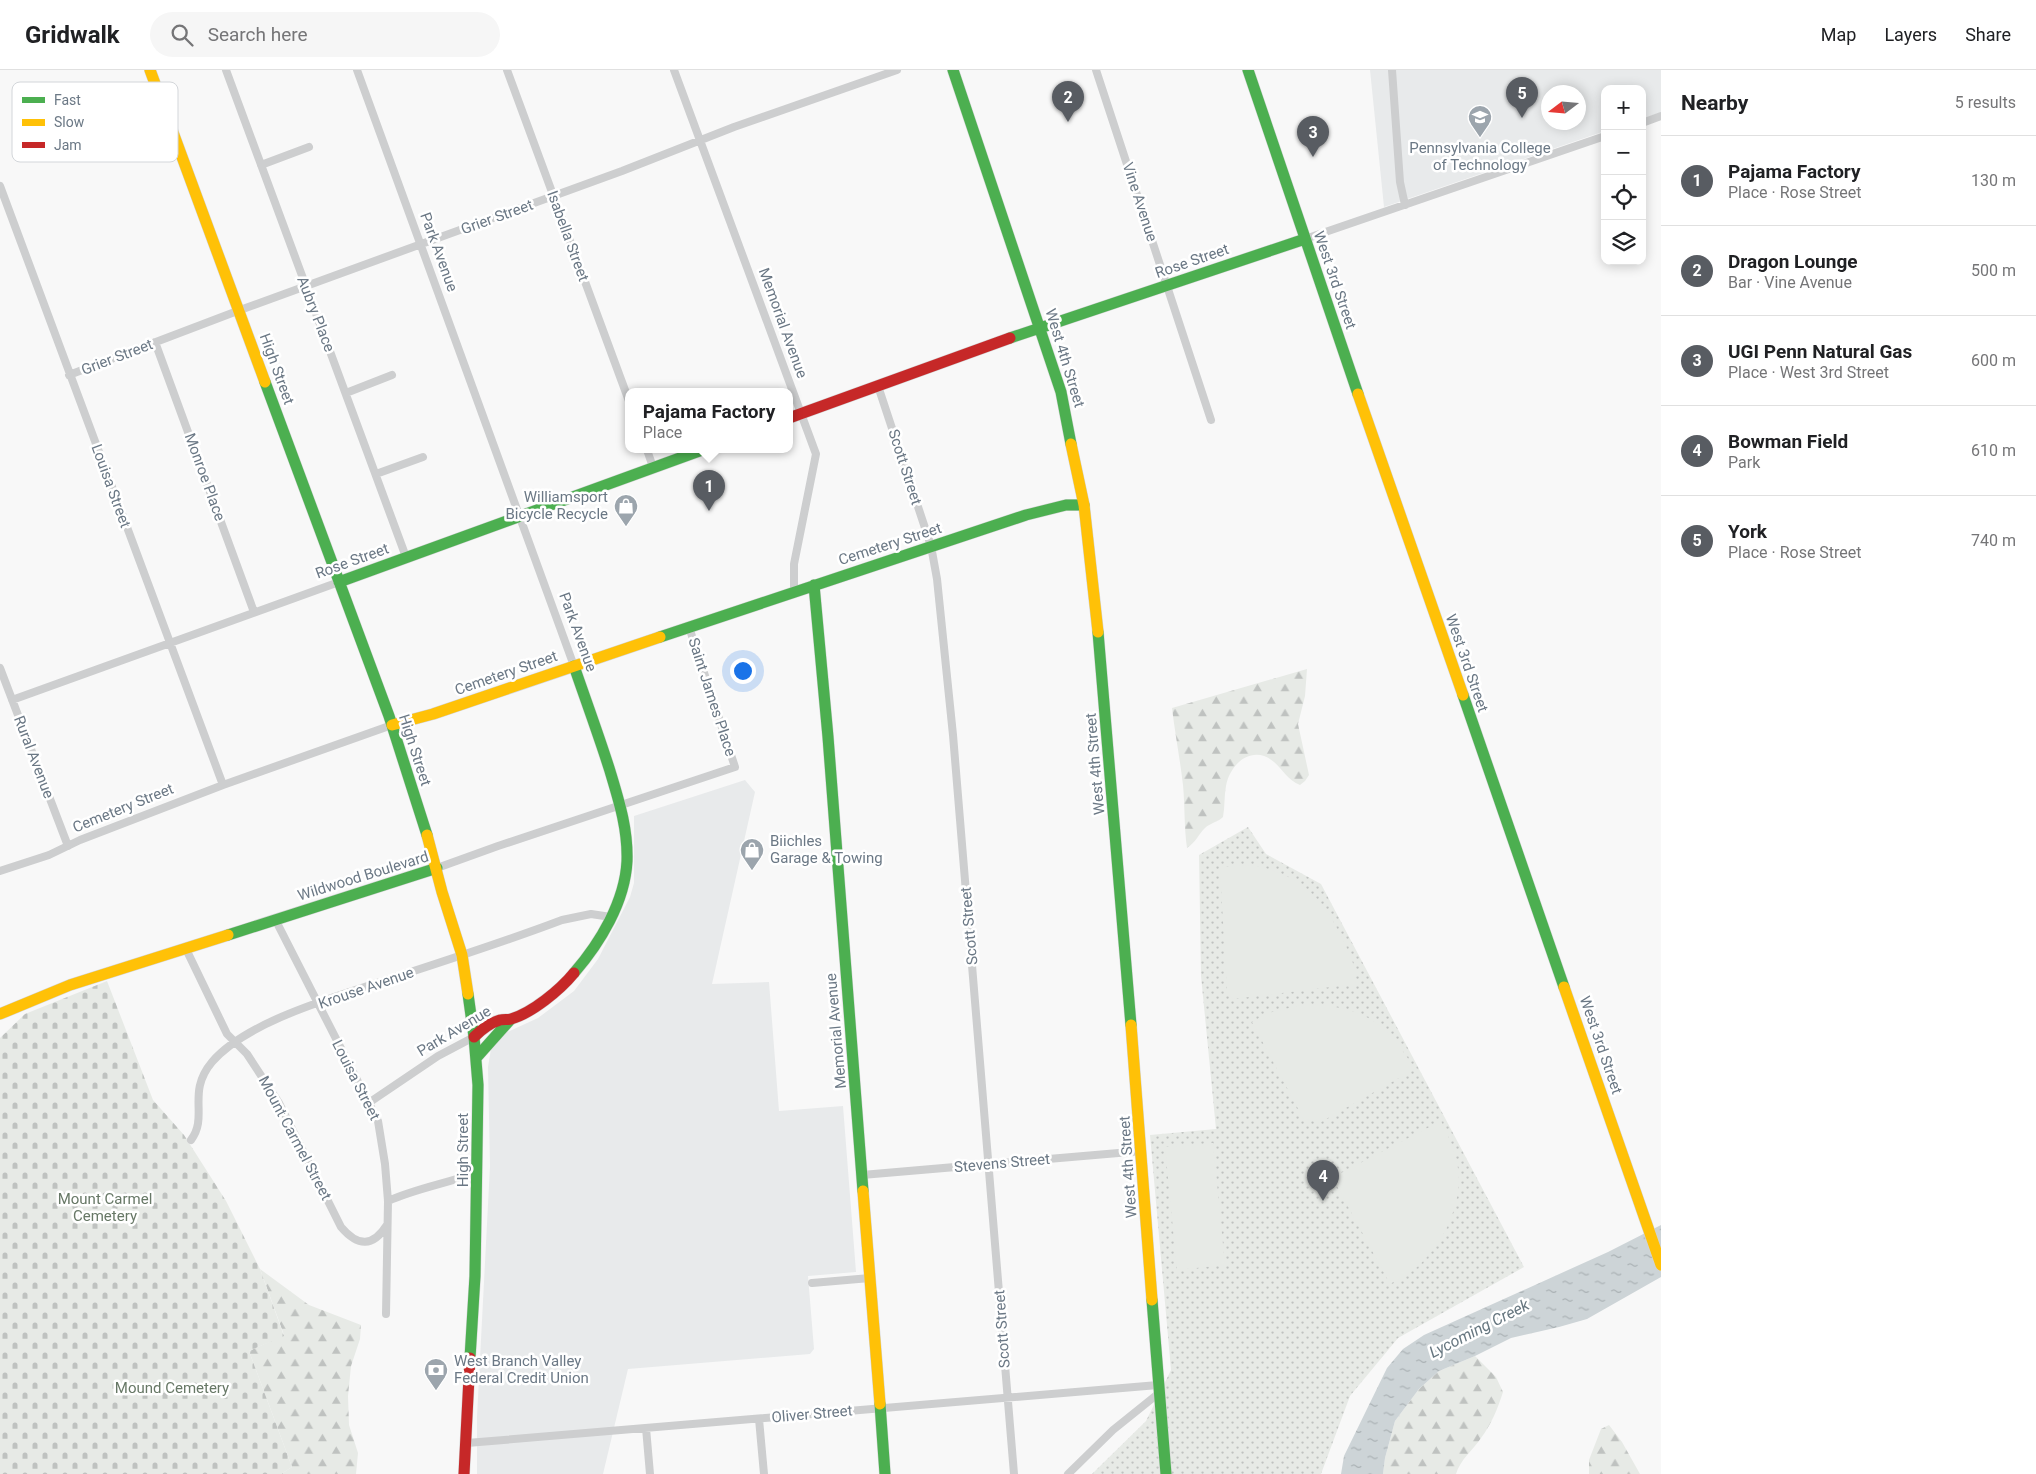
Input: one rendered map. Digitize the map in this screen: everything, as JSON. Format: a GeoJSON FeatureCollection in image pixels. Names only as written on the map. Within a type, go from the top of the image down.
{"type":"FeatureCollection","features":[{"type":"Feature","properties":{"kind":"main road","name":"High Street"},"geometry":{"type":"LineString","coordinates":[[150,70],[154,82]]}},
{"type":"Feature","properties":{"kind":"main road","name":"West 4th Street"},"geometry":{"type":"LineString","coordinates":[[953,70],[1041,327],[1061,392],[1072,438],[1084,505],[1098,628],[1142,1151],[1166,1474]]}},
{"type":"Feature","properties":{"kind":"main road","name":"West 3rd Street"},"geometry":{"type":"LineString","coordinates":[[1248,70],[1661,1264]]}},
{"type":"Feature","properties":{"kind":"main road","name":"High Street"},"geometry":{"type":"LineString","coordinates":[[178,145],[392,725],[462,955],[476,1058],[478,1172],[475,1276],[464,1474]]}},
{"type":"Feature","properties":{"kind":"main road","name":"Rose Street"},"geometry":{"type":"LineString","coordinates":[[793,417],[1041,327],[1305,239]]}},
{"type":"Feature","properties":{"kind":"main road","name":"Rose Street"},"geometry":{"type":"LineString","coordinates":[[339,582],[694,453]]}},
{"type":"Feature","properties":{"kind":"main road","name":"Cemetery Street"},"geometry":{"type":"LineString","coordinates":[[392,725],[433,714],[931,546],[1051,508],[1066,505],[1084,505]]}},
{"type":"Feature","properties":{"kind":"main road","name":"Memorial Avenue"},"geometry":{"type":"LineString","coordinates":[[814,585],[828,737],[885,1474]]}},
{"type":"Feature","properties":{"kind":"main road","name":"Park Avenue"},"geometry":{"type":"LineString","coordinates":[[474,1037],[482,1029],[503,1018],[510,1020],[540,1003],[571,976],[595,944],[611,917],[622,885],[626,869],[627,843],[620,805],[574,666]]}},
{"type":"Feature","properties":{"kind":"main road","name":"Wildwood Boulevard"},"geometry":{"type":"LineString","coordinates":[[0,1014],[70,985],[437,868]]}},
{"type":"Feature","properties":{"kind":"main road"},"geometry":{"type":"LineString","coordinates":[[476,1058],[510,1020]]}},
{"type":"Feature","properties":{"kind":"street","name":"Aubry Place"},"geometry":{"type":"LineString","coordinates":[[226,70],[406,557]]}},
{"type":"Feature","properties":{"kind":"street","name":"Park Avenue"},"geometry":{"type":"LineString","coordinates":[[357,70],[574,666]]}},
{"type":"Feature","properties":{"kind":"street","name":"Isabella Street"},"geometry":{"type":"LineString","coordinates":[[507,70],[625,390]]}},
{"type":"Feature","properties":{"kind":"street","name":"Memorial Avenue"},"geometry":{"type":"LineString","coordinates":[[674,70],[790,388]]}},
{"type":"Feature","properties":{"kind":"street"},"geometry":{"type":"LineString","coordinates":[[867,70],[871,78]]}},
{"type":"Feature","properties":{"kind":"street","name":"Grier Street"},"geometry":{"type":"LineString","coordinates":[[69,375],[240,310],[420,246],[897,70]]}},
{"type":"Feature","properties":{"kind":"street","name":"Vine Avenue"},"geometry":{"type":"LineString","coordinates":[[1096,70],[1212,420]]}},
{"type":"Feature","properties":{"kind":"street"},"geometry":{"type":"LineString","coordinates":[[1392,70],[1400,182],[1405,205]]}},
{"type":"Feature","properties":{"kind":"street"},"geometry":{"type":"LineString","coordinates":[[1646,121],[1661,116]]}},
{"type":"Feature","properties":{"kind":"street","name":"Rose Street"},"geometry":{"type":"LineString","coordinates":[[1305,239],[1601,137]]}},
{"type":"Feature","properties":{"kind":"street"},"geometry":{"type":"LineString","coordinates":[[261,166],[306,148]]}},
{"type":"Feature","properties":{"kind":"street","name":"Louisa Street"},"geometry":{"type":"LineString","coordinates":[[0,186],[223,785]]}},
{"type":"Feature","properties":{"kind":"street","name":"Monroe Place"},"geometry":{"type":"LineString","coordinates":[[155,342],[254,612]]}},
{"type":"Feature","properties":{"kind":"street"},"geometry":{"type":"LineString","coordinates":[[346,393],[392,375]]}},
{"type":"Feature","properties":{"kind":"street","name":"Scott Street"},"geometry":{"type":"LineString","coordinates":[[878,386],[931,546],[937,579],[964,864],[1014,1474]]}},
{"type":"Feature","properties":{"kind":"street","name":"Memorial Avenue"},"geometry":{"type":"LineString","coordinates":[[793,395],[816,454],[794,564],[794,592]]}},
{"type":"Feature","properties":{"kind":"street"},"geometry":{"type":"LineString","coordinates":[[648,453],[653,468]]}},
{"type":"Feature","properties":{"kind":"street"},"geometry":{"type":"LineString","coordinates":[[376,474],[422,457]]}},
{"type":"Feature","properties":{"kind":"street","name":"Rose Street"},"geometry":{"type":"LineString","coordinates":[[12,700],[339,582]]}},
{"type":"Feature","properties":{"kind":"street","name":"Saint James Place"},"geometry":{"type":"LineString","coordinates":[[690,627],[734,767]]}},
{"type":"Feature","properties":{"kind":"street","name":"Rural Avenue"},"geometry":{"type":"LineString","coordinates":[[0,668],[68,846]]}},
{"type":"Feature","properties":{"kind":"street","name":"Cemetery Street"},"geometry":{"type":"LineString","coordinates":[[0,871],[49,855],[80,840],[223,785],[392,725]]}},
{"type":"Feature","properties":{"kind":"street","name":"Wildwood Boulevard"},"geometry":{"type":"LineString","coordinates":[[437,868],[734,767]]}},
{"type":"Feature","properties":{"kind":"street","name":"Krouse Avenue"},"geometry":{"type":"LineString","coordinates":[[191,1140],[198,1127],[197,1095],[200,1081],[212,1061],[234,1042],[262,1026],[318,1004],[574,916],[599,914],[611,917]]}},
{"type":"Feature","properties":{"kind":"street","name":"Louisa Street"},"geometry":{"type":"LineString","coordinates":[[275,919],[343,1054],[370,1102],[378,1121],[388,1201],[386,1314]]}},
{"type":"Feature","properties":{"kind":"street","name":"Mount Carmel Street"},"geometry":{"type":"LineString","coordinates":[[186,949],[220,1021],[234,1042],[247,1054],[275,1095],[345,1231],[353,1239],[370,1241],[382,1233],[387,1224]]}},
{"type":"Feature","properties":{"kind":"street","name":"Park Avenue"},"geometry":{"type":"LineString","coordinates":[[370,1102],[438,1056],[474,1037]]}},
{"type":"Feature","properties":{"kind":"street","name":"Stevens Street"},"geometry":{"type":"LineString","coordinates":[[862,1175],[1142,1151]]}},
{"type":"Feature","properties":{"kind":"street"},"geometry":{"type":"LineString","coordinates":[[388,1201],[405,1193],[463,1178],[478,1172]]}},
{"type":"Feature","properties":{"kind":"street"},"geometry":{"type":"LineString","coordinates":[[812,1283],[870,1278]]}},
{"type":"Feature","properties":{"kind":"street"},"geometry":{"type":"LineString","coordinates":[[1068,1474],[1159,1389]]}},
{"type":"Feature","properties":{"kind":"street","name":"Oliver Street"},"geometry":{"type":"LineString","coordinates":[[467,1443],[1007,1398],[1159,1389]]}},
{"type":"Feature","properties":{"kind":"street"},"geometry":{"type":"LineString","coordinates":[[759,1419],[764,1474]]}},
{"type":"Feature","properties":{"kind":"street"},"geometry":{"type":"LineString","coordinates":[[646,1428],[650,1474]]}},
{"type":"Feature","properties":{"kind":"shaded area","name":"Pennsylvania College of Technology"},"geometry":{"type":"Polygon","coordinates":[[[1370,70],[1661,70],[1661,112],[1646,118],[1646,85],[1601,85],[1601,132],[1384,207],[1370,70]]]}},
{"type":"Feature","properties":{"kind":"shaded area"},"geometry":{"type":"Polygon","coordinates":[[[745,780],[755,792],[712,984],[769,982],[779,1111],[843,1106],[856,1272],[808,1276],[814,1349],[810,1354],[628,1369],[603,1474],[477,1474],[477,1417],[490,1166],[488,1067],[491,1049],[505,1033],[538,1018],[574,991],[598,959],[630,897],[634,883],[634,816],[745,780]]]}},
{"type":"Feature","properties":{"kind":"green space"},"geometry":{"type":"Polygon","coordinates":[[[1307,669],[1305,696],[1298,724],[1309,775],[1305,781],[1300,785],[1296,783],[1266,757],[1258,755],[1244,759],[1237,764],[1228,778],[1223,817],[1205,828],[1187,848],[1183,785],[1172,708],[1307,669]]]}},
{"type":"Feature","properties":{"kind":"green space"},"geometry":{"type":"Polygon","coordinates":[[[1248,827],[1266,854],[1321,884],[1524,1267],[1398,1338],[1350,1396],[1321,1474],[1092,1474],[1146,1421],[1171,1370],[1150,1135],[1216,1129],[1201,976],[1199,855],[1248,827]]]}},
{"type":"Feature","properties":{"kind":"green space"},"geometry":{"type":"Polygon","coordinates":[[[1253,865],[1286,876],[1299,883],[1320,902],[1337,928],[1349,954],[1354,968],[1355,984],[1233,999],[1227,993],[1220,867],[1253,865]]]}},
{"type":"Feature","properties":{"kind":"green space"},"geometry":{"type":"Polygon","coordinates":[[[107,981],[153,1100],[184,1135],[226,1201],[260,1269],[284,1336],[249,1351],[292,1467],[281,1474],[0,1474],[0,1038],[25,1014],[107,981]]]}},
{"type":"Feature","properties":{"kind":"green space"},"geometry":{"type":"Polygon","coordinates":[[[1306,1004],[1343,1009],[1370,1019],[1393,1039],[1415,1069],[1319,1123],[1303,1118],[1252,1022],[1268,1013],[1306,1004]]]}},
{"type":"Feature","properties":{"kind":"green space"},"geometry":{"type":"Polygon","coordinates":[[[1441,1121],[1456,1157],[1459,1180],[1452,1217],[1433,1250],[1425,1259],[1416,1268],[1390,1284],[1337,1186],[1341,1173],[1441,1121]]]}},
{"type":"Feature","properties":{"kind":"green space"},"geometry":{"type":"Polygon","coordinates":[[[1213,1143],[1225,1265],[1177,1270],[1165,1147],[1213,1143]]]}},
{"type":"Feature","properties":{"kind":"green space"},"geometry":{"type":"Polygon","coordinates":[[[260,1269],[309,1305],[361,1325],[360,1339],[351,1366],[348,1396],[349,1425],[358,1453],[356,1474],[281,1474],[292,1467],[249,1351],[284,1335],[260,1269]]]}},
{"type":"Feature","properties":{"kind":"green space"},"geometry":{"type":"Polygon","coordinates":[[[1475,1356],[1496,1377],[1503,1392],[1488,1428],[1456,1474],[1383,1474],[1385,1458],[1395,1421],[1419,1389],[1439,1371],[1475,1356]]]}},
{"type":"Feature","properties":{"kind":"green space"},"geometry":{"type":"Polygon","coordinates":[[[1609,1425],[1622,1442],[1640,1474],[1589,1474],[1589,1460],[1601,1429],[1609,1425]]]}},
{"type":"Feature","properties":{"kind":"water","name":"Lycoming Creek"},"geometry":{"type":"Polygon","coordinates":[[[1661,1225],[1661,1277],[1587,1319],[1511,1338],[1439,1371],[1419,1389],[1395,1421],[1385,1458],[1383,1474],[1341,1474],[1344,1456],[1387,1368],[1403,1349],[1424,1335],[1608,1252],[1661,1225]]]}},
{"type":"Feature","properties":{"kind":"traffic: fast"},"geometry":{"type":"LineString","coordinates":[[953,70],[1061,392],[1071,444]]}},
{"type":"Feature","properties":{"kind":"traffic: fast"},"geometry":{"type":"LineString","coordinates":[[1248,70],[1358,394]]}},
{"type":"Feature","properties":{"kind":"traffic: fast"},"geometry":{"type":"LineString","coordinates":[[1010,338],[1305,239]]}},
{"type":"Feature","properties":{"kind":"traffic: fast"},"geometry":{"type":"LineString","coordinates":[[265,382],[389,716],[427,835]]}},
{"type":"Feature","properties":{"kind":"traffic: fast"},"geometry":{"type":"LineString","coordinates":[[339,582],[694,453]]}},
{"type":"Feature","properties":{"kind":"traffic: fast"},"geometry":{"type":"LineString","coordinates":[[660,637],[1026,515],[1066,505],[1084,505]]}},
{"type":"Feature","properties":{"kind":"traffic: fast"},"geometry":{"type":"LineString","coordinates":[[814,585],[828,737],[863,1191]]}},
{"type":"Feature","properties":{"kind":"traffic: fast"},"geometry":{"type":"LineString","coordinates":[[1098,632],[1131,1025]]}},
{"type":"Feature","properties":{"kind":"traffic: fast"},"geometry":{"type":"LineString","coordinates":[[574,666],[620,804],[626,838],[627,861],[622,892],[610,921],[593,949],[574,973]]}},
{"type":"Feature","properties":{"kind":"traffic: fast"},"geometry":{"type":"LineString","coordinates":[[1463,695],[1564,987]]}},
{"type":"Feature","properties":{"kind":"traffic: fast"},"geometry":{"type":"LineString","coordinates":[[228,935],[437,868]]}},
{"type":"Feature","properties":{"kind":"traffic: fast"},"geometry":{"type":"LineString","coordinates":[[468,994],[478,1085],[475,1276],[470,1358]]}},
{"type":"Feature","properties":{"kind":"traffic: fast"},"geometry":{"type":"LineString","coordinates":[[476,1058],[510,1020]]}},
{"type":"Feature","properties":{"kind":"traffic: fast"},"geometry":{"type":"LineString","coordinates":[[1152,1300],[1166,1474]]}},
{"type":"Feature","properties":{"kind":"traffic: fast"},"geometry":{"type":"LineString","coordinates":[[880,1404],[885,1474]]}},
{"type":"Feature","properties":{"kind":"traffic: slow"},"geometry":{"type":"LineString","coordinates":[[150,70],[154,82]]}},
{"type":"Feature","properties":{"kind":"traffic: slow"},"geometry":{"type":"LineString","coordinates":[[178,146],[265,382]]}},
{"type":"Feature","properties":{"kind":"traffic: slow"},"geometry":{"type":"LineString","coordinates":[[1358,394],[1463,695]]}},
{"type":"Feature","properties":{"kind":"traffic: slow"},"geometry":{"type":"LineString","coordinates":[[1071,444],[1084,505],[1098,632]]}},
{"type":"Feature","properties":{"kind":"traffic: slow"},"geometry":{"type":"LineString","coordinates":[[392,725],[433,714],[660,637]]}},
{"type":"Feature","properties":{"kind":"traffic: slow"},"geometry":{"type":"LineString","coordinates":[[427,835],[442,892],[462,955],[468,994]]}},
{"type":"Feature","properties":{"kind":"traffic: slow"},"geometry":{"type":"LineString","coordinates":[[0,1014],[70,985],[228,935]]}},
{"type":"Feature","properties":{"kind":"traffic: slow"},"geometry":{"type":"LineString","coordinates":[[1564,987],[1661,1265]]}},
{"type":"Feature","properties":{"kind":"traffic: slow"},"geometry":{"type":"LineString","coordinates":[[1131,1025],[1152,1300]]}},
{"type":"Feature","properties":{"kind":"traffic: slow"},"geometry":{"type":"LineString","coordinates":[[863,1191],[880,1404]]}},
{"type":"Feature","properties":{"kind":"traffic: jam"},"geometry":{"type":"LineString","coordinates":[[793,417],[1010,338]]}},
{"type":"Feature","properties":{"kind":"traffic: jam"},"geometry":{"type":"LineString","coordinates":[[474,1037],[493,1023],[528,1012],[561,987],[574,973]]}},
{"type":"Feature","properties":{"kind":"traffic: jam"},"geometry":{"type":"LineString","coordinates":[[464,1474],[470,1358]]}},
{"type":"Feature","properties":{"kind":"place","name":"York"},"geometry":{"type":"Point","coordinates":[1522,118]}},
{"type":"Feature","properties":{"kind":"place","name":"Dragon Lounge"},"geometry":{"type":"Point","coordinates":[1068,122]}},
{"type":"Feature","properties":{"kind":"place","name":"Pennsylvania College of Technology"},"geometry":{"type":"Point","coordinates":[1480,138]}},
{"type":"Feature","properties":{"kind":"place","name":"UGI Penn Natural Gas"},"geometry":{"type":"Point","coordinates":[1313,157]}},
{"type":"Feature","properties":{"kind":"place","name":"Pajama Factory"},"geometry":{"type":"Point","coordinates":[709,511]}},
{"type":"Feature","properties":{"kind":"place","name":"Williamsport Bicycle Recycle"},"geometry":{"type":"Point","coordinates":[626,527]}},
{"type":"Feature","properties":{"kind":"place","name":"Biichles Garage & Towing"},"geometry":{"type":"Point","coordinates":[752,871]}},
{"type":"Feature","properties":{"kind":"place","name":"Bowman Field"},"geometry":{"type":"Point","coordinates":[1323,1201]}},
{"type":"Feature","properties":{"kind":"place","name":"West Branch Valley Federal Credit Union"},"geometry":{"type":"Point","coordinates":[436,1391]}},
{"type":"Feature","properties":{"kind":"park label","name":"Mount Carmel Cemetery"},"geometry":{"type":"Point","coordinates":[105,1208]}},
{"type":"Feature","properties":{"kind":"park label","name":"Mound Cemetery"},"geometry":{"type":"Point","coordinates":[172,1388]}}]}
